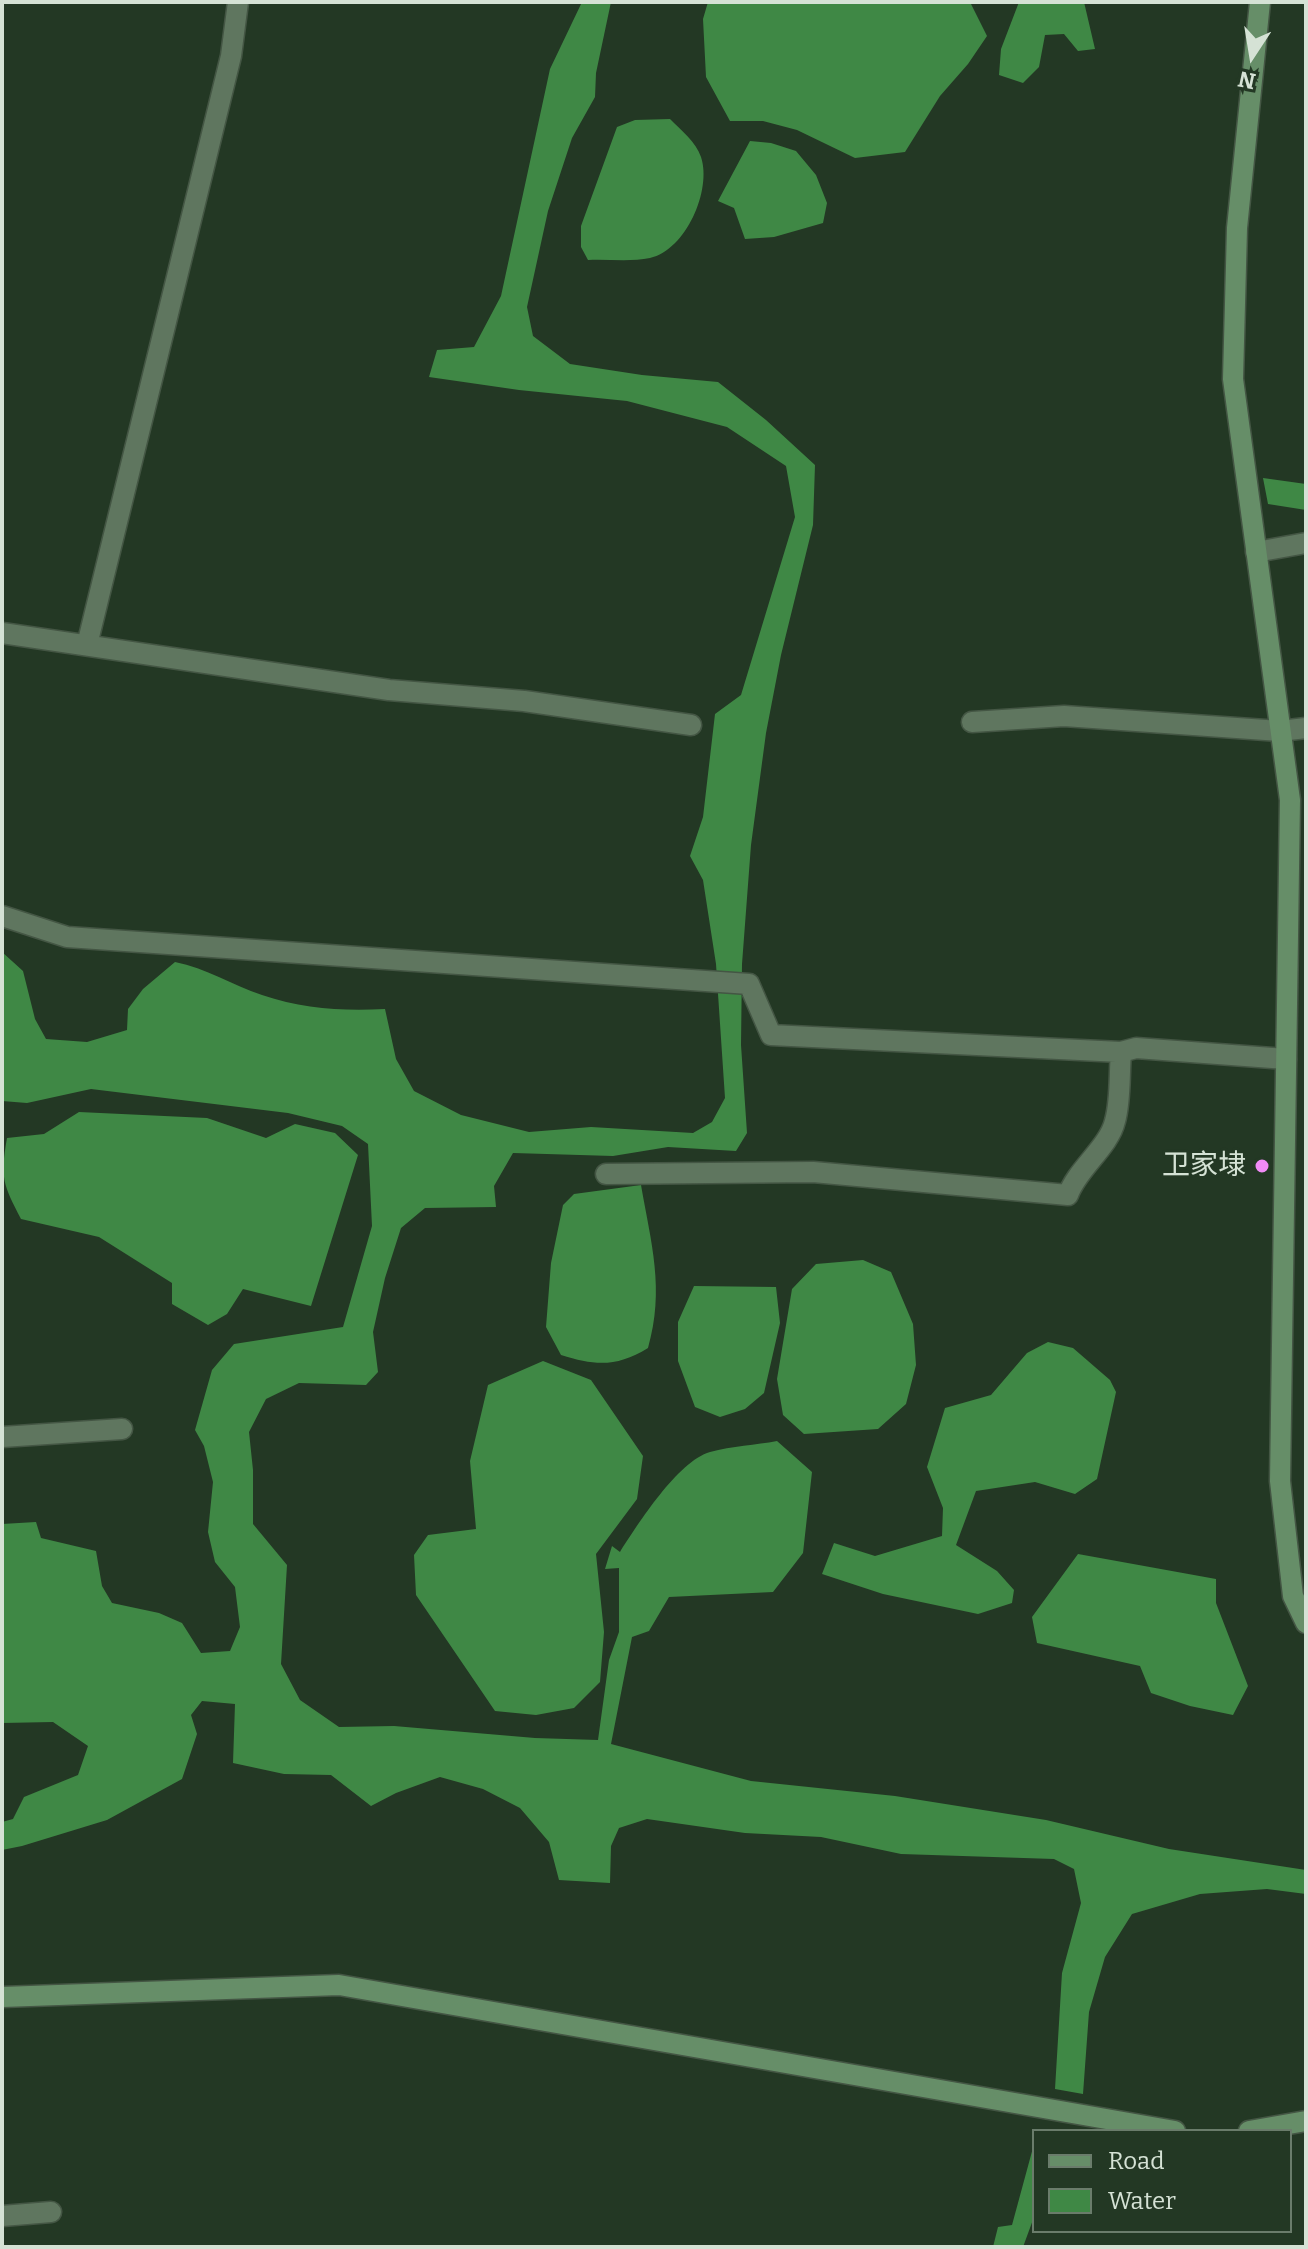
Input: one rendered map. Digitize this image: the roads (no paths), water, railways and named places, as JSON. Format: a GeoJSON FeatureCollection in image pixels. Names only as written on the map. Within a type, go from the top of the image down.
{"type":"FeatureCollection","features":[{"type":"Feature","properties":{"kind":"street"},"geometry":{"type":"LineString","coordinates":[[87,645],[231,56],[238,2]]}},
{"type":"Feature","properties":{"kind":"street"},"geometry":{"type":"LineString","coordinates":[[1260,2],[1237,228],[1233,379],[1290,800],[1280,1481],[1293,1596],[1306,1623]]}},
{"type":"Feature","properties":{"kind":"street"},"geometry":{"type":"LineString","coordinates":[[1256,552],[1306,543]]}},
{"type":"Feature","properties":{"kind":"street"},"geometry":{"type":"LineString","coordinates":[[2,633],[389,690],[524,701],[691,725]]}},
{"type":"Feature","properties":{"kind":"street"},"geometry":{"type":"LineString","coordinates":[[972,722],[1064,716],[1280,731],[1306,728]]}},
{"type":"Feature","properties":{"kind":"street"},"geometry":{"type":"LineString","coordinates":[[2,916],[67,937],[749,984],[771,1035],[1121,1052],[1136,1048],[1286,1059]]}},
{"type":"Feature","properties":{"kind":"street"},"geometry":{"type":"LineString","coordinates":[[606,1174],[813,1172],[1068,1195],[1072,1183],[1115,1123],[1121,1052]]}},
{"type":"Feature","properties":{"kind":"street"},"geometry":{"type":"LineString","coordinates":[[2,1437],[122,1429]]}},
{"type":"Feature","properties":{"kind":"street"},"geometry":{"type":"LineString","coordinates":[[2,1997],[339,1985],[1164,2129]]}},
{"type":"Feature","properties":{"kind":"street"},"geometry":{"type":"LineString","coordinates":[[1260,2129],[1306,2121]]}},
{"type":"Feature","properties":{"kind":"street"},"geometry":{"type":"LineString","coordinates":[[2,2216],[51,2212]]}},
{"type":"Feature","properties":{"kind":"water"},"geometry":{"type":"Polygon","coordinates":[[[582,2],[611,2],[596,73],[595,97],[572,138],[548,211],[527,307],[533,336],[570,364],[718,382],[815,465],[813,525],[781,655],[766,733],[751,845],[742,964],[741,1045],[747,1133],[736,1151],[668,1147],[613,1156],[513,1153],[494,1186],[496,1207],[425,1208],[401,1228],[385,1278],[373,1332],[378,1372],[366,1385],[299,1383],[266,1399],[249,1432],[253,1524],[287,1565],[281,1664],[300,1700],[339,1727],[394,1726],[598,1740],[609,1660],[619,1632],[619,1568],[605,1569],[612,1546],[620,1552],[672,1480],[698,1458],[718,1450],[777,1441],[812,1472],[803,1553],[773,1592],[669,1597],[649,1631],[632,1637],[611,1744],[751,1781],[895,1796],[1046,1820],[1169,1849],[1306,1870],[1306,1894],[1267,1889],[1200,1894],[1132,1914],[1105,1957],[1089,2012],[1083,2094],[1055,2089],[1062,1973],[1081,1903],[1074,1869],[1054,1859],[901,1854],[821,1837],[745,1833],[647,1819],[619,1828],[611,1846],[610,1883],[559,1880],[549,1842],[520,1808],[483,1789],[440,1777],[371,1806],[331,1775],[284,1774],[233,1763],[235,1704],[202,1701],[191,1715],[197,1734],[182,1779],[107,1820],[2,1850],[2,1822],[13,1819],[24,1797],[78,1775],[88,1746],[53,1722],[2,1723],[2,1524],[36,1522],[41,1538],[96,1551],[102,1586],[112,1603],[159,1613],[182,1623],[201,1653],[230,1651],[240,1627],[235,1587],[215,1562],[208,1532],[213,1482],[204,1446],[195,1430],[212,1370],[234,1344],[343,1327],[372,1226],[368,1144],[342,1126],[288,1113],[91,1089],[27,1103],[2,1101],[2,952],[23,971],[35,1019],[46,1039],[87,1042],[127,1030],[128,1009],[143,989],[175,962],[292,1003],[338,1009],[385,1009],[396,1059],[414,1091],[461,1115],[529,1132],[591,1127],[693,1133],[712,1122],[725,1098],[716,964],[703,880],[690,856],[703,817],[715,714],[741,695],[795,517],[786,466],[727,427],[627,401],[429,377],[437,350],[474,347],[501,296],[550,69],[582,2]]]}},
{"type":"Feature","properties":{"kind":"water"},"geometry":{"type":"Polygon","coordinates":[[[708,2],[970,2],[987,36],[940,96],[905,152],[855,158],[797,130],[763,121],[730,121],[706,77],[703,19],[708,2]]]}},
{"type":"Feature","properties":{"kind":"water"},"geometry":{"type":"Polygon","coordinates":[[[1019,2],[1084,2],[1095,49],[1078,51],[1064,34],[1045,35],[1039,67],[1023,83],[999,75],[1001,49],[1019,2]]]}},
{"type":"Feature","properties":{"kind":"water"},"geometry":{"type":"Polygon","coordinates":[[[670,119],[696,146],[703,170],[699,201],[685,231],[663,253],[650,258],[588,260],[581,247],[581,226],[617,127],[635,120],[670,119]]]}},
{"type":"Feature","properties":{"kind":"water"},"geometry":{"type":"Polygon","coordinates":[[[750,141],[771,143],[796,151],[816,175],[827,203],[823,223],[774,237],[745,239],[734,208],[718,201],[750,141]]]}},
{"type":"Feature","properties":{"kind":"water"},"geometry":{"type":"Polygon","coordinates":[[[1263,478],[1306,484],[1306,510],[1268,504],[1263,478]]]}},
{"type":"Feature","properties":{"kind":"water"},"geometry":{"type":"Polygon","coordinates":[[[79,1112],[207,1118],[266,1138],[295,1124],[335,1133],[358,1155],[311,1306],[243,1289],[227,1314],[208,1325],[172,1304],[172,1283],[99,1237],[21,1219],[5,1180],[7,1138],[44,1134],[79,1112]]]}},
{"type":"Feature","properties":{"kind":"water"},"geometry":{"type":"Polygon","coordinates":[[[641,1185],[656,1286],[648,1348],[626,1359],[606,1363],[561,1355],[546,1327],[551,1263],[563,1205],[574,1194],[641,1185]]]}},
{"type":"Feature","properties":{"kind":"water"},"geometry":{"type":"Polygon","coordinates":[[[863,1260],[891,1272],[913,1324],[916,1365],[906,1404],[878,1429],[804,1434],[783,1415],[777,1379],[792,1289],[816,1264],[863,1260]]]}},
{"type":"Feature","properties":{"kind":"water"},"geometry":{"type":"Polygon","coordinates":[[[694,1286],[776,1287],[780,1323],[764,1393],[745,1409],[720,1417],[695,1407],[678,1361],[678,1322],[694,1286]]]}},
{"type":"Feature","properties":{"kind":"water"},"geometry":{"type":"Polygon","coordinates":[[[1048,1342],[1073,1348],[1110,1380],[1116,1392],[1097,1479],[1075,1494],[1035,1482],[976,1491],[956,1545],[997,1571],[1014,1590],[1012,1603],[978,1614],[883,1594],[822,1574],[834,1543],[875,1556],[942,1536],[943,1508],[927,1467],[945,1408],[991,1395],[1027,1353],[1048,1342]]]}},
{"type":"Feature","properties":{"kind":"water"},"geometry":{"type":"Polygon","coordinates":[[[543,1361],[591,1380],[643,1456],[637,1499],[596,1554],[604,1632],[600,1682],[574,1708],[536,1715],[495,1711],[416,1595],[414,1555],[428,1535],[476,1529],[470,1461],[488,1385],[543,1361]]]}},
{"type":"Feature","properties":{"kind":"water"},"geometry":{"type":"Polygon","coordinates":[[[1078,1554],[1216,1579],[1216,1603],[1248,1686],[1233,1715],[1190,1706],[1151,1693],[1140,1666],[1037,1643],[1032,1617],[1078,1554]]]}},
{"type":"Feature","properties":{"kind":"water"},"geometry":{"type":"Polygon","coordinates":[[[1032,2151],[1032,2222],[1023,2247],[993,2247],[998,2227],[1012,2225],[1032,2151]]]}},
{"type":"Feature","properties":{"kind":"place","name":"卫家埭"},"geometry":{"type":"Point","coordinates":[1262,1166]}}]}
